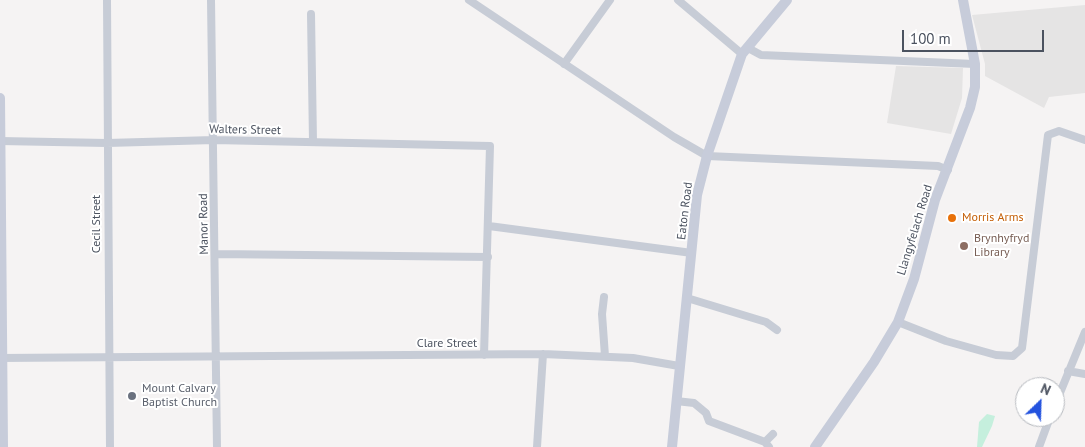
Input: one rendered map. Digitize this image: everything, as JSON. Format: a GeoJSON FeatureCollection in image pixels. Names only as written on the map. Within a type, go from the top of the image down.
{"type":"FeatureCollection","features":[{"type":"Feature","properties":{"kind":"street","name":"Cecil Street"},"geometry":{"type":"LineString","coordinates":[[107,0],[110,447]]}},
{"type":"Feature","properties":{"kind":"street","name":"Manor Road"},"geometry":{"type":"LineString","coordinates":[[211,0],[217,447]]}},
{"type":"Feature","properties":{"kind":"street"},"geometry":{"type":"LineString","coordinates":[[468,0],[478,2],[564,64],[674,137],[707,156],[938,166],[948,170]]}},
{"type":"Feature","properties":{"kind":"street"},"geometry":{"type":"LineString","coordinates":[[564,64],[610,0]]}},
{"type":"Feature","properties":{"kind":"street"},"geometry":{"type":"LineString","coordinates":[[678,0],[745,51],[761,55],[975,64]]}},
{"type":"Feature","properties":{"kind":"street","name":"Eaton Road"},"geometry":{"type":"LineString","coordinates":[[672,447],[697,195],[707,156],[745,51],[788,0]]}},
{"type":"Feature","properties":{"kind":"street","name":"Llangyfelach Road"},"geometry":{"type":"LineString","coordinates":[[815,447],[874,362],[898,322],[914,278],[935,200],[970,108],[975,87],[975,64],[963,0]]}},
{"type":"Feature","properties":{"kind":"street"},"geometry":{"type":"LineString","coordinates":[[311,14],[313,142]]}},
{"type":"Feature","properties":{"kind":"street"},"geometry":{"type":"LineString","coordinates":[[0,98],[3,447]]}},
{"type":"Feature","properties":{"kind":"street"},"geometry":{"type":"LineString","coordinates":[[898,322],[946,342],[996,355],[1013,356],[1022,348],[1048,135],[1059,131],[1085,140]]}},
{"type":"Feature","properties":{"kind":"street","name":"Walters Street"},"geometry":{"type":"LineString","coordinates":[[0,141],[107,143],[214,140],[490,146],[489,226]]}},
{"type":"Feature","properties":{"kind":"street"},"geometry":{"type":"LineString","coordinates":[[484,355],[489,226],[692,253]]}},
{"type":"Feature","properties":{"kind":"street"},"geometry":{"type":"LineString","coordinates":[[215,254],[488,256]]}},
{"type":"Feature","properties":{"kind":"street"},"geometry":{"type":"LineString","coordinates":[[604,296],[602,314],[605,356]]}},
{"type":"Feature","properties":{"kind":"street"},"geometry":{"type":"LineString","coordinates":[[687,298],[766,322],[776,330]]}},
{"type":"Feature","properties":{"kind":"street"},"geometry":{"type":"LineString","coordinates":[[1065,379],[1085,332]]}},
{"type":"Feature","properties":{"kind":"street"},"geometry":{"type":"LineString","coordinates":[[537,447],[543,354]]}},
{"type":"Feature","properties":{"kind":"street","name":"Clare Street"},"geometry":{"type":"LineString","coordinates":[[1,358],[543,354],[633,358],[679,366]]}},
{"type":"Feature","properties":{"kind":"street"},"geometry":{"type":"LineString","coordinates":[[1068,371],[1085,374]]}},
{"type":"Feature","properties":{"kind":"street"},"geometry":{"type":"LineString","coordinates":[[676,401],[694,403],[706,412],[709,421],[767,445],[774,434]]}},
{"type":"Feature","properties":{"kind":"street"},"geometry":{"type":"LineString","coordinates":[[1039,447],[1046,427]]}},
{"type":"Feature","properties":{"kind":"shaded area"},"geometry":{"type":"Polygon","coordinates":[[[1085,5],[1085,93],[1049,97],[1044,108],[985,76],[985,64],[972,15],[1085,5]]]}},
{"type":"Feature","properties":{"kind":"shaded area"},"geometry":{"type":"Polygon","coordinates":[[[896,66],[963,68],[962,98],[951,134],[887,123],[896,66]]]}},
{"type":"Feature","properties":{"kind":"green space"},"geometry":{"type":"Polygon","coordinates":[[[987,414],[995,416],[992,426],[982,447],[977,447],[979,422],[987,414]]]}},
{"type":"Feature","properties":{"kind":"place","name":"Morris Arms"},"geometry":{"type":"Point","coordinates":[952,218]}},
{"type":"Feature","properties":{"kind":"place","name":"Brynhyfryd Library"},"geometry":{"type":"Point","coordinates":[964,246]}},
{"type":"Feature","properties":{"kind":"place","name":"Mount Calvary Baptist Church"},"geometry":{"type":"Point","coordinates":[132,396]}}]}
